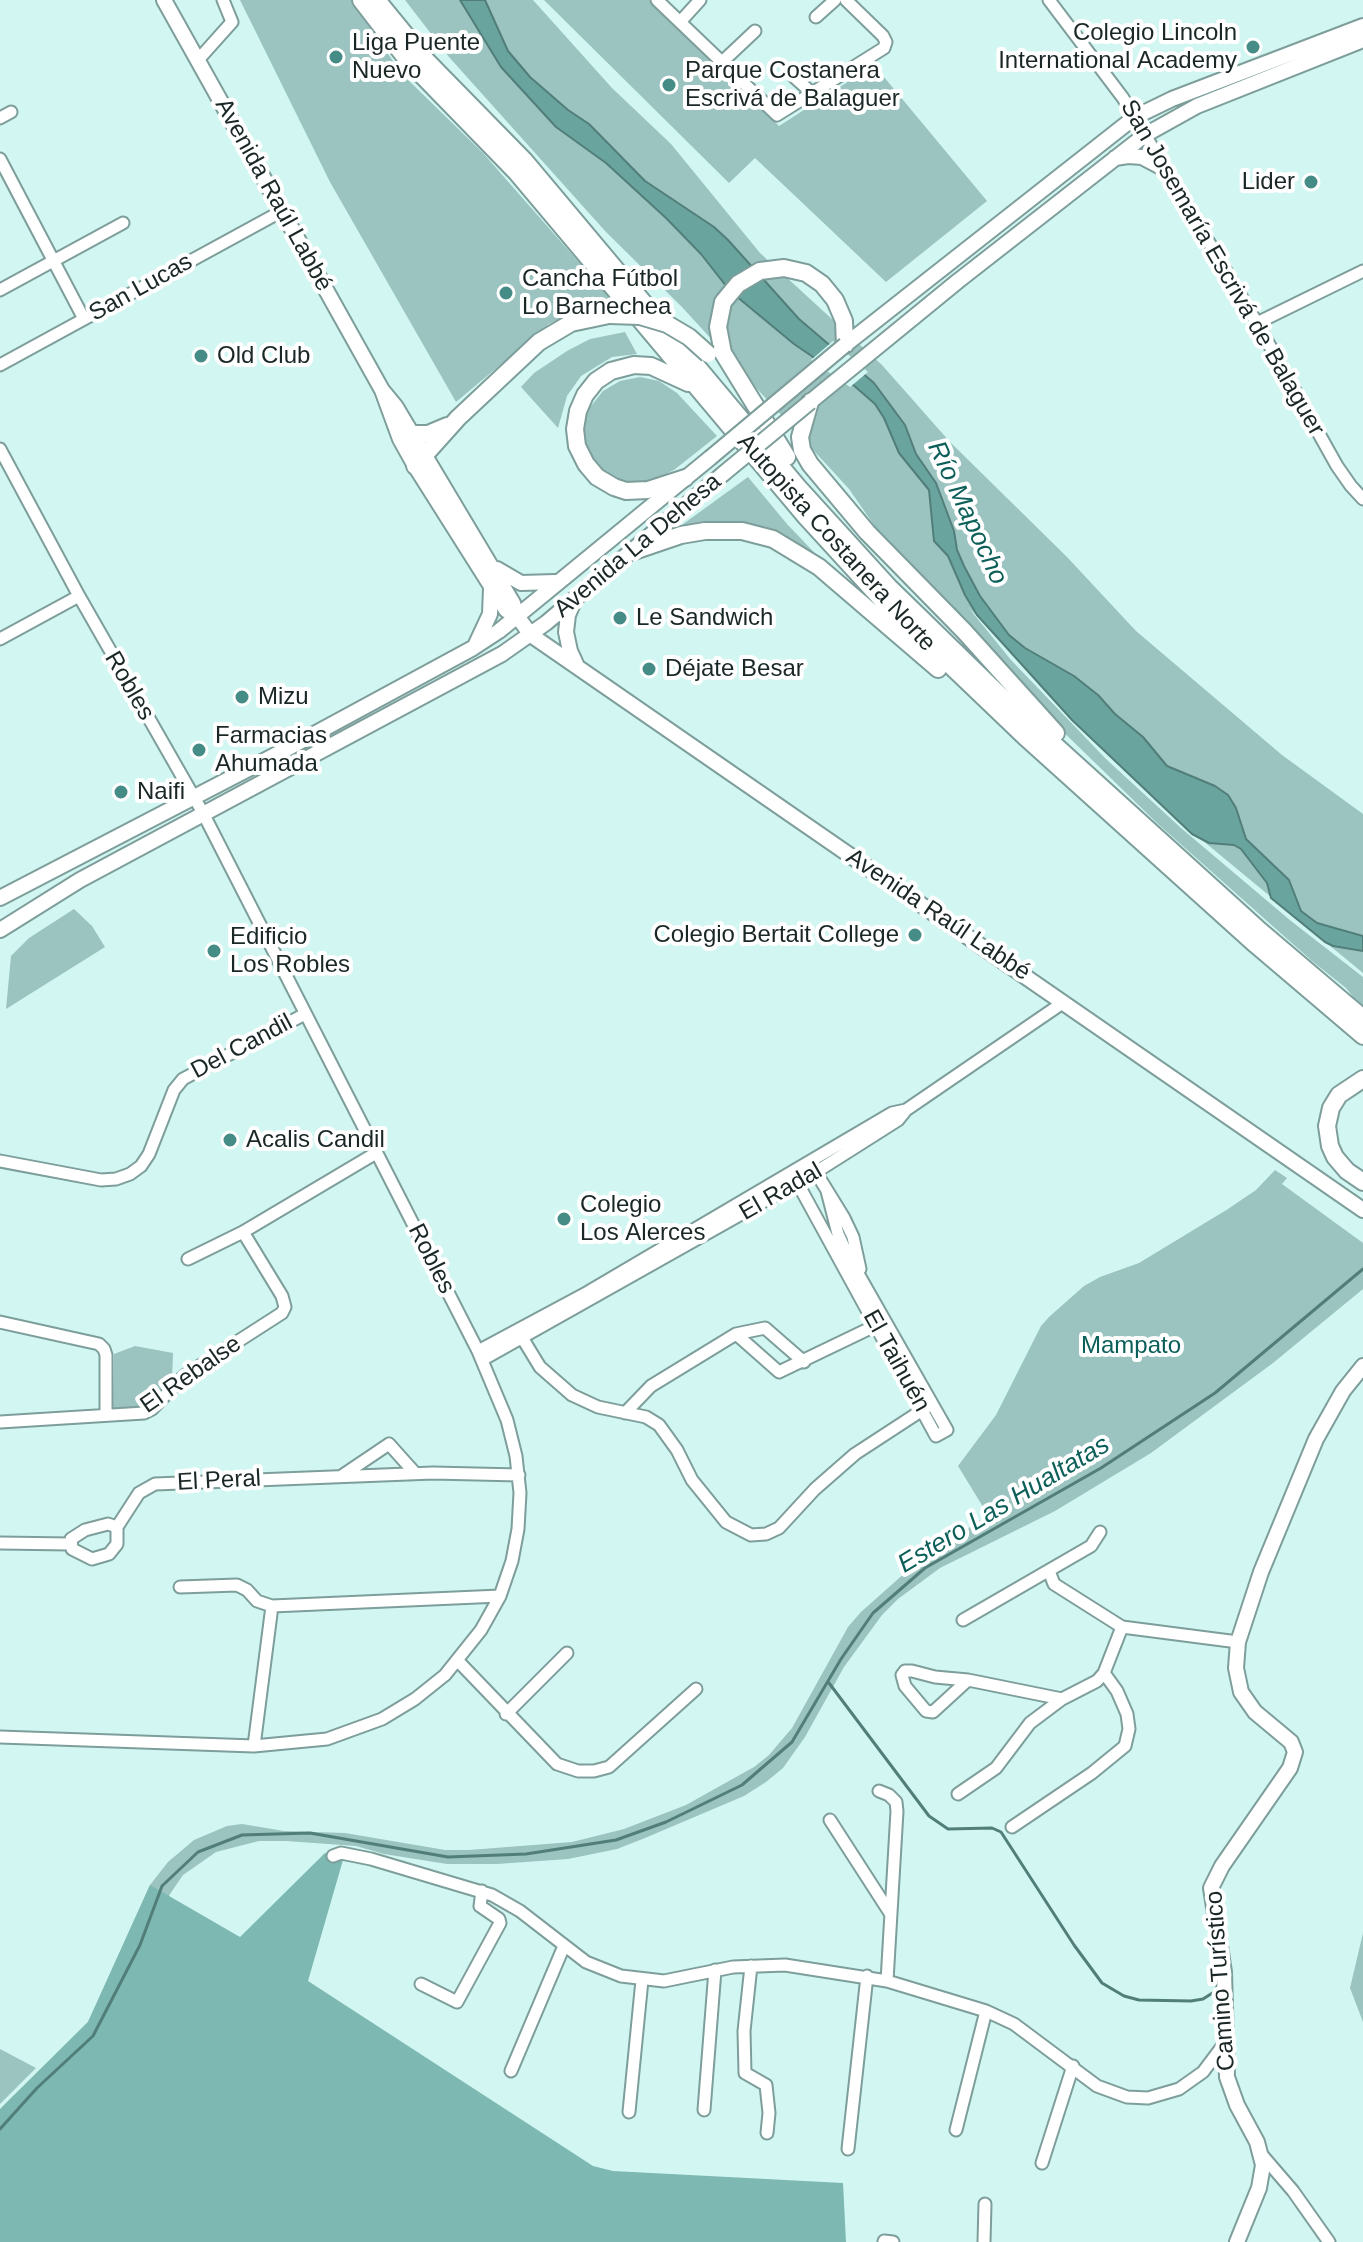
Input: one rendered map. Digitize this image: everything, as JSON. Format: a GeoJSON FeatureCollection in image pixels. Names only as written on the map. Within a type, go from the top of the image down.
{"type":"FeatureCollection","features":[{"type":"Feature","properties":{"kind":"highway","name":"Autopista Costanera Norte"},"geometry":{"type":"LineString","coordinates":[[361,0],[408,61],[517,173],[696,388],[861,577],[932,650],[1024,736],[1256,945],[1363,1036]]}},
{"type":"Feature","properties":{"kind":"highway","name":"Autopista Costanera Norte"},"geometry":{"type":"LineString","coordinates":[[377,0],[417,50],[524,160],[846,542],[972,670],[1288,956],[1363,1018]]}},
{"type":"Feature","properties":{"kind":"highway"},"geometry":{"type":"LineString","coordinates":[[714,350],[721,308],[729,292],[743,279],[776,268],[800,270],[813,276],[835,300],[844,321],[845,345]]}},
{"type":"Feature","properties":{"kind":"highway"},"geometry":{"type":"LineString","coordinates":[[419,461],[458,418],[519,360],[559,329],[584,319],[609,315],[640,316],[667,324],[714,350],[846,542]]}},
{"type":"Feature","properties":{"kind":"highway"},"geometry":{"type":"LineString","coordinates":[[685,478],[662,488],[640,491],[608,484],[593,473],[583,459],[576,440],[575,422],[588,390],[600,377],[618,368],[634,365],[658,368],[696,388]]}},
{"type":"Feature","properties":{"kind":"highway"},"geometry":{"type":"LineString","coordinates":[[810,402],[800,431],[802,450],[810,464],[849,512],[964,631],[1103,789]]}},
{"type":"Feature","properties":{"kind":"highway"},"geometry":{"type":"LineString","coordinates":[[411,434],[435,432],[458,418]]}},
{"type":"Feature","properties":{"kind":"highway"},"geometry":{"type":"LineString","coordinates":[[634,551],[681,535],[720,530],[750,532],[785,544],[819,567],[943,674],[1024,736]]}},
{"type":"Feature","properties":{"kind":"highway"},"geometry":{"type":"LineString","coordinates":[[1363,1079],[1339,1095],[1331,1108],[1327,1126],[1335,1157],[1347,1171],[1363,1182]]}},
{"type":"Feature","properties":{"kind":"main road","name":"Avenida Raúl Labbé"},"geometry":{"type":"LineString","coordinates":[[164,0],[382,390],[400,439],[419,461],[487,560],[513,603],[517,616],[531,635],[1363,1210]]}},
{"type":"Feature","properties":{"kind":"main road","name":"Avenida La Dehesa"},"geometry":{"type":"LineString","coordinates":[[0,898],[473,648],[560,581],[868,326],[1135,117],[1172,99],[1363,26]]}},
{"type":"Feature","properties":{"kind":"main road","name":"Avenida La Dehesa"},"geometry":{"type":"LineString","coordinates":[[0,930],[56,893],[391,715],[531,635],[882,343],[1145,135],[1197,106],[1363,40]]}},
{"type":"Feature","properties":{"kind":"main road"},"geometry":{"type":"LineString","coordinates":[[1115,158],[1142,157],[1163,168]]}},
{"type":"Feature","properties":{"kind":"main road","name":"Avenida Raúl Labbé"},"geometry":{"type":"LineString","coordinates":[[382,390],[411,434],[419,461],[491,588],[506,610],[517,616]]}},
{"type":"Feature","properties":{"kind":"main road"},"geometry":{"type":"LineString","coordinates":[[487,560],[502,574],[521,583],[538,585],[560,581]]}},
{"type":"Feature","properties":{"kind":"main road"},"geometry":{"type":"LineString","coordinates":[[473,648],[490,614],[491,588]]}},
{"type":"Feature","properties":{"kind":"main road"},"geometry":{"type":"LineString","coordinates":[[575,600],[568,615],[566,632],[578,668]]}},
{"type":"Feature","properties":{"kind":"main road"},"geometry":{"type":"LineString","coordinates":[[1335,1189],[1363,1196]]}},
{"type":"Feature","properties":{"kind":"main road","name":"Camino Turístico"},"geometry":{"type":"LineString","coordinates":[[1262,2155],[1219,2065],[1224,2044],[1224,1972],[1211,1888],[1217,1872],[1290,1768],[1295,1752],[1291,1742],[1255,1712],[1241,1692],[1236,1668],[1238,1642],[1261,1572],[1316,1439],[1343,1391],[1363,1366]]}},
{"type":"Feature","properties":{"kind":"main road"},"geometry":{"type":"LineString","coordinates":[[1237,2242],[1259,2188],[1262,2155]]}},
{"type":"Feature","properties":{"kind":"street"},"geometry":{"type":"LineString","coordinates":[[198,60],[232,22],[223,0]]}},
{"type":"Feature","properties":{"kind":"street"},"geometry":{"type":"LineString","coordinates":[[657,0],[777,115],[880,51],[886,44],[883,36],[846,0]]}},
{"type":"Feature","properties":{"kind":"street"},"geometry":{"type":"LineString","coordinates":[[680,22],[700,0]]}},
{"type":"Feature","properties":{"kind":"street"},"geometry":{"type":"LineString","coordinates":[[816,17],[835,0]]}},
{"type":"Feature","properties":{"kind":"street","name":"San Josemaría Escrivá de Balaguer"},"geometry":{"type":"LineString","coordinates":[[1049,0],[1111,79],[1135,117],[1337,466],[1363,499]]}},
{"type":"Feature","properties":{"kind":"street"},"geometry":{"type":"LineString","coordinates":[[721,63],[755,31]]}},
{"type":"Feature","properties":{"kind":"street"},"geometry":{"type":"LineString","coordinates":[[794,77],[812,93]]}},
{"type":"Feature","properties":{"kind":"street"},"geometry":{"type":"LineString","coordinates":[[0,159],[84,319]]}},
{"type":"Feature","properties":{"kind":"street","name":"San Lucas"},"geometry":{"type":"LineString","coordinates":[[0,365],[282,211]]}},
{"type":"Feature","properties":{"kind":"street"},"geometry":{"type":"LineString","coordinates":[[0,290],[123,223]]}},
{"type":"Feature","properties":{"kind":"street"},"geometry":{"type":"LineString","coordinates":[[1257,323],[1363,271]]}},
{"type":"Feature","properties":{"kind":"street","name":"Robles"},"geometry":{"type":"LineString","coordinates":[[0,449],[79,596],[203,813],[480,1356],[507,1420],[519,1475],[520,1511],[516,1541],[500,1596],[481,1630],[458,1661],[415,1699],[364,1727],[317,1740],[254,1746],[0,1737]]}},
{"type":"Feature","properties":{"kind":"street"},"geometry":{"type":"LineString","coordinates":[[0,639],[79,596]]}},
{"type":"Feature","properties":{"kind":"street","name":"El Radal"},"geometry":{"type":"LineString","coordinates":[[480,1356],[898,1120],[906,1110],[1064,1002]]}},
{"type":"Feature","properties":{"kind":"street","name":"Del Candil"},"geometry":{"type":"LineString","coordinates":[[0,1161],[101,1180],[123,1177],[136,1170],[145,1160],[174,1090],[183,1079],[305,1014]]}},
{"type":"Feature","properties":{"kind":"street"},"geometry":{"type":"LineString","coordinates":[[188,1259],[243,1232],[376,1153]]}},
{"type":"Feature","properties":{"kind":"street","name":"El Taihuén"},"geometry":{"type":"LineString","coordinates":[[813,1168],[849,1228],[865,1285],[881,1324]]}},
{"type":"Feature","properties":{"kind":"street","name":"El Taihuén"},"geometry":{"type":"LineString","coordinates":[[625,1413],[646,1417],[659,1425],[677,1450],[692,1480],[726,1522],[744,1533],[759,1535],[779,1528],[834,1472],[876,1438],[927,1407],[795,1178]]}},
{"type":"Feature","properties":{"kind":"street","name":"El Rebalse"},"geometry":{"type":"LineString","coordinates":[[0,1422],[133,1415],[152,1409],[184,1376],[282,1313],[285,1307],[282,1296],[243,1232]]}},
{"type":"Feature","properties":{"kind":"street"},"geometry":{"type":"LineString","coordinates":[[0,1322],[99,1344],[106,1355],[106,1415]]}},
{"type":"Feature","properties":{"kind":"street"},"geometry":{"type":"LineString","coordinates":[[736,1334],[779,1372],[881,1324]]}},
{"type":"Feature","properties":{"kind":"street"},"geometry":{"type":"LineString","coordinates":[[520,1335],[540,1367],[560,1387],[584,1402],[625,1413],[651,1386],[736,1334],[765,1328],[804,1362]]}},
{"type":"Feature","properties":{"kind":"street"},"geometry":{"type":"LineString","coordinates":[[343,1475],[389,1444],[415,1473]]}},
{"type":"Feature","properties":{"kind":"street","name":"El Peral"},"geometry":{"type":"LineString","coordinates":[[0,1543],[70,1544],[76,1553],[100,1558],[109,1554],[117,1544],[117,1527],[139,1493],[155,1484],[415,1473],[519,1475]]}},
{"type":"Feature","properties":{"kind":"street"},"geometry":{"type":"LineString","coordinates":[[70,1544],[74,1536],[96,1526],[108,1524],[117,1527]]}},
{"type":"Feature","properties":{"kind":"street"},"geometry":{"type":"LineString","coordinates":[[963,1620],[1091,1546],[1100,1532]]}},
{"type":"Feature","properties":{"kind":"street"},"geometry":{"type":"LineString","coordinates":[[1049,1571],[1054,1584],[1122,1627],[1238,1642]]}},
{"type":"Feature","properties":{"kind":"street"},"geometry":{"type":"LineString","coordinates":[[180,1587],[237,1585],[257,1601],[272,1606],[500,1596]]}},
{"type":"Feature","properties":{"kind":"street"},"geometry":{"type":"LineString","coordinates":[[254,1746],[272,1606]]}},
{"type":"Feature","properties":{"kind":"street"},"geometry":{"type":"LineString","coordinates":[[958,1794],[996,1768],[1030,1723],[1062,1699],[1097,1681],[1104,1673],[1122,1627]]}},
{"type":"Feature","properties":{"kind":"street"},"geometry":{"type":"LineString","coordinates":[[506,1714],[567,1653]]}},
{"type":"Feature","properties":{"kind":"street"},"geometry":{"type":"LineString","coordinates":[[458,1661],[557,1764],[578,1771],[609,1767],[696,1689]]}},
{"type":"Feature","properties":{"kind":"street"},"geometry":{"type":"LineString","coordinates":[[968,1680],[933,1712],[926,1711],[912,1695],[902,1681],[902,1675],[905,1671],[912,1671],[968,1680],[1062,1699]]}},
{"type":"Feature","properties":{"kind":"street"},"geometry":{"type":"LineString","coordinates":[[1012,1827],[1092,1773],[1125,1746],[1129,1729],[1127,1714],[1117,1691],[1104,1673]]}},
{"type":"Feature","properties":{"kind":"street"},"geometry":{"type":"LineString","coordinates":[[879,1791],[896,1802],[897,1811],[887,1981]]}},
{"type":"Feature","properties":{"kind":"street"},"geometry":{"type":"LineString","coordinates":[[830,1820],[891,1913]]}},
{"type":"Feature","properties":{"kind":"street"},"geometry":{"type":"LineString","coordinates":[[333,1856],[341,1853],[371,1859],[482,1891],[520,1911],[598,1968],[642,1980],[676,1980],[715,1970],[785,1965],[867,1976],[986,2011],[1014,2024],[1073,2066],[1088,2081],[1127,2097],[1148,2098],[1179,2089],[1219,2065]]}},
{"type":"Feature","properties":{"kind":"street"},"geometry":{"type":"LineString","coordinates":[[421,1984],[457,2002],[500,1923],[499,1919],[480,1906],[482,1891]]}},
{"type":"Feature","properties":{"kind":"street"},"geometry":{"type":"LineString","coordinates":[[511,2071],[564,1946]]}},
{"type":"Feature","properties":{"kind":"street"},"geometry":{"type":"LineString","coordinates":[[751,1966],[744,2031],[745,2073],[766,2085],[769,2113],[767,2133]]}},
{"type":"Feature","properties":{"kind":"street"},"geometry":{"type":"LineString","coordinates":[[704,2110],[715,1970]]}},
{"type":"Feature","properties":{"kind":"street"},"geometry":{"type":"LineString","coordinates":[[848,2149],[867,1976]]}},
{"type":"Feature","properties":{"kind":"street"},"geometry":{"type":"LineString","coordinates":[[629,2112],[642,1980]]}},
{"type":"Feature","properties":{"kind":"street"},"geometry":{"type":"LineString","coordinates":[[956,2130],[986,2011]]}},
{"type":"Feature","properties":{"kind":"street"},"geometry":{"type":"LineString","coordinates":[[1042,2163],[1073,2066]]}},
{"type":"Feature","properties":{"kind":"street","name":"Camino Turístico"},"geometry":{"type":"LineString","coordinates":[[1262,2155],[1293,2191],[1329,2242]]}},
{"type":"Feature","properties":{"kind":"street"},"geometry":{"type":"LineString","coordinates":[[984,2242],[985,2204]]}},
{"type":"Feature","properties":{"kind":"street"},"geometry":{"type":"LineString","coordinates":[[884,2241],[893,2242]]}},
{"type":"Feature","properties":{"kind":"green space"},"geometry":{"type":"Polygon","coordinates":[[[240,0],[352,0],[401,73],[483,153],[612,300],[549,324],[456,402],[330,182],[240,0]]]}},
{"type":"Feature","properties":{"kind":"green space"},"geometry":{"type":"Polygon","coordinates":[[[405,0],[533,0],[612,88],[671,144],[760,253],[882,365],[950,442],[1067,557],[1136,631],[1282,755],[1363,814],[1363,973],[1179,821],[968,607],[1011,660],[1106,759],[1181,828],[1363,977],[1363,1009],[1346,988],[1158,824],[1050,719],[885,541],[849,489],[681,306],[606,232],[449,57],[405,0]]]}},
{"type":"Feature","properties":{"kind":"green space"},"geometry":{"type":"Polygon","coordinates":[[[544,0],[650,0],[779,126],[874,65],[987,201],[886,282],[755,158],[729,183],[544,0]]]}},
{"type":"Feature","properties":{"kind":"green space"},"geometry":{"type":"Polygon","coordinates":[[[625,332],[637,354],[612,357],[581,376],[567,396],[558,428],[521,387],[534,373],[567,351],[590,339],[625,332]]]}},
{"type":"Feature","properties":{"kind":"green space"},"geometry":{"type":"Polygon","coordinates":[[[640,377],[659,381],[677,393],[717,436],[674,470],[652,481],[630,484],[601,471],[591,461],[582,428],[588,406],[603,391],[620,381],[640,377]]]}},
{"type":"Feature","properties":{"kind":"green space"},"geometry":{"type":"Polygon","coordinates":[[[748,477],[827,566],[783,543],[675,530],[748,477]]]}},
{"type":"Feature","properties":{"kind":"green space"},"geometry":{"type":"Polygon","coordinates":[[[74,909],[92,926],[105,947],[6,1009],[11,956],[29,938],[74,909]]]}},
{"type":"Feature","properties":{"kind":"green space","name":"Mampato"},"geometry":{"type":"Polygon","coordinates":[[[1275,1170],[1287,1178],[1282,1184],[1363,1243],[1363,1289],[1273,1363],[1151,1453],[1055,1511],[940,1568],[898,1599],[882,1615],[844,1667],[805,1737],[783,1768],[766,1782],[744,1796],[617,1849],[568,1859],[447,1864],[384,1854],[356,1846],[286,1841],[259,1841],[216,1852],[183,1875],[170,1894],[122,2001],[0,2109],[88,2022],[150,1885],[168,1862],[194,1840],[227,1826],[242,1824],[284,1831],[345,1833],[445,1850],[572,1842],[624,1829],[686,1805],[754,1767],[792,1728],[848,1627],[861,1612],[915,1564],[988,1515],[958,1466],[996,1415],[1041,1326],[1084,1286],[1139,1263],[1228,1209],[1256,1190],[1275,1170]]]}},
{"type":"Feature","properties":{"kind":"green space"},"geometry":{"type":"Polygon","coordinates":[[[135,1346],[173,1353],[172,1379],[151,1403],[137,1410],[113,1410],[114,1354],[135,1346]]]}},
{"type":"Feature","properties":{"kind":"green space"},"geometry":{"type":"Polygon","coordinates":[[[1363,1933],[1363,2022],[1350,1988],[1363,1933]]]}},
{"type":"Feature","properties":{"kind":"green space"},"geometry":{"type":"Polygon","coordinates":[[[0,2049],[36,2068],[0,2104],[0,2049]]]}},
{"type":"Feature","properties":{"kind":"shaded area"},"geometry":{"type":"Polygon","coordinates":[[[460,0],[485,0],[508,51],[530,77],[589,124],[645,181],[714,227],[799,319],[874,383],[905,425],[916,454],[936,483],[964,566],[980,596],[1009,635],[1098,695],[1143,737],[1167,766],[1215,786],[1228,795],[1236,808],[1246,839],[1289,880],[1301,911],[1317,923],[1363,936],[1363,951],[1325,942],[1271,898],[1267,883],[1241,849],[1234,845],[1209,843],[1192,834],[1072,720],[977,615],[948,556],[934,541],[929,490],[899,453],[875,404],[851,383],[794,344],[730,291],[701,254],[666,218],[606,163],[556,127],[501,67],[460,0]]]}},
{"type":"Feature","properties":{"kind":"shaded area"},"geometry":{"type":"Polygon","coordinates":[[[325,1853],[343,1860],[308,1981],[593,2166],[613,2171],[843,2183],[846,2242],[0,2242],[0,2109],[88,2022],[150,1885],[240,1937],[325,1853]]]}},
{"type":"Feature","properties":{"kind":"pier"},"geometry":{"type":"Polygon","coordinates":[[[833,341],[868,372],[850,387],[811,360],[833,341]]]}},
{"type":"Feature","properties":{"kind":"waterway","name":"Estero Las Hualtatas"},"geometry":{"type":"LineString","coordinates":[[0,2129],[37,2088],[93,2036],[140,1945],[162,1886],[198,1852],[242,1835],[310,1833],[448,1857],[526,1854],[616,1840],[666,1822],[742,1785],[792,1742],[841,1659],[873,1613],[925,1568],[1101,1468],[1215,1393],[1363,1269]]}},
{"type":"Feature","properties":{"kind":"waterway"},"geometry":{"type":"LineString","coordinates":[[829,1683],[929,1816],[948,1829],[992,1828],[1001,1832],[1102,1983],[1124,1996],[1139,2000],[1191,2001],[1203,1999],[1214,1992]]}},
{"type":"Feature","properties":{"kind":"place","name":"Colegio Lincoln International Academy"},"geometry":{"type":"Point","coordinates":[1253,47]}},
{"type":"Feature","properties":{"kind":"place","name":"Liga Puente Nuevo"},"geometry":{"type":"Point","coordinates":[336,57]}},
{"type":"Feature","properties":{"kind":"place","name":"Parque Costanera Escrivá de Balaguer"},"geometry":{"type":"Point","coordinates":[669,85]}},
{"type":"Feature","properties":{"kind":"place","name":"Lider"},"geometry":{"type":"Point","coordinates":[1311,182]}},
{"type":"Feature","properties":{"kind":"place","name":"Cancha Fútbol Lo Barnechea"},"geometry":{"type":"Point","coordinates":[506,293]}},
{"type":"Feature","properties":{"kind":"place","name":"Old Club"},"geometry":{"type":"Point","coordinates":[201,356]}},
{"type":"Feature","properties":{"kind":"place","name":"Le Sandwich"},"geometry":{"type":"Point","coordinates":[620,618]}},
{"type":"Feature","properties":{"kind":"place","name":"Déjate Besar"},"geometry":{"type":"Point","coordinates":[649,669]}},
{"type":"Feature","properties":{"kind":"place","name":"Mizu"},"geometry":{"type":"Point","coordinates":[242,697]}},
{"type":"Feature","properties":{"kind":"place","name":"Farmacias Ahumada"},"geometry":{"type":"Point","coordinates":[199,750]}},
{"type":"Feature","properties":{"kind":"place","name":"Naifi"},"geometry":{"type":"Point","coordinates":[121,792]}},
{"type":"Feature","properties":{"kind":"place","name":"Colegio Bertait College"},"geometry":{"type":"Point","coordinates":[915,935]}},
{"type":"Feature","properties":{"kind":"place","name":"Edificio Los Robles"},"geometry":{"type":"Point","coordinates":[214,951]}},
{"type":"Feature","properties":{"kind":"place","name":"Acalis Candil"},"geometry":{"type":"Point","coordinates":[230,1140]}},
{"type":"Feature","properties":{"kind":"place","name":"Colegio Los Alerces"},"geometry":{"type":"Point","coordinates":[564,1219]}},
{"type":"Feature","properties":{"kind":"water label","name":"Río Mapocho"},"geometry":{"type":"Point","coordinates":[967,513]}}]}
